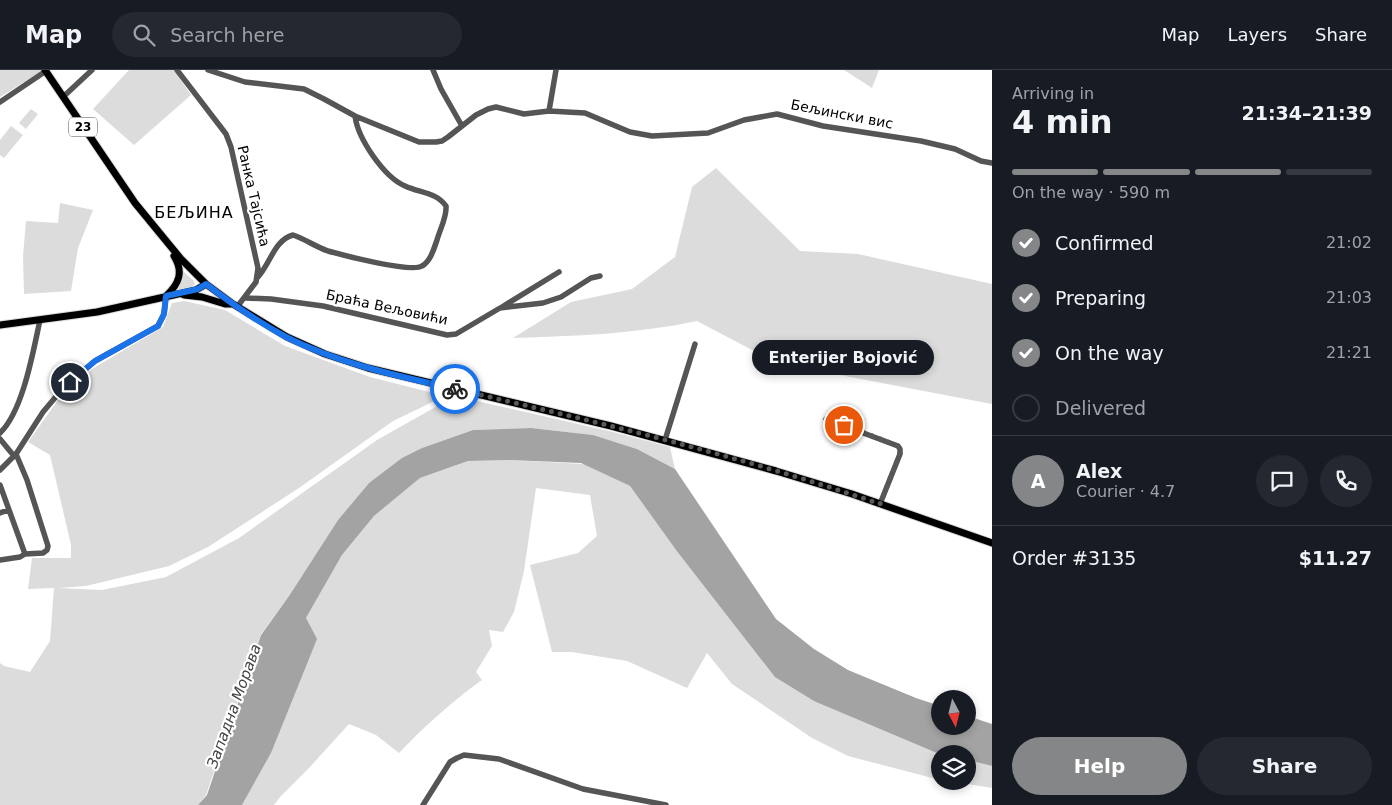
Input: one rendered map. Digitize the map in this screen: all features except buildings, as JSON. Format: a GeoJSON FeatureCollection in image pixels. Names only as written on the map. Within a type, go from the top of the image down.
{"type":"FeatureCollection","features":[{"type":"Feature","properties":{"kind":"main road","name":"23"},"geometry":{"type":"LineString","coordinates":[[46,70],[135,203],[170,246],[206,284],[235,306],[272,329],[331,356],[368,368],[665,440],[807,480],[992,543]]}},
{"type":"Feature","properties":{"kind":"main road"},"geometry":{"type":"LineString","coordinates":[[166,296],[176,286],[180,277],[178,264],[170,246]]}},
{"type":"Feature","properties":{"kind":"main road"},"geometry":{"type":"LineString","coordinates":[[0,325],[108,310],[198,289],[206,284]]}},
{"type":"Feature","properties":{"kind":"main road"},"geometry":{"type":"LineString","coordinates":[[176,294],[202,297],[235,306]]}},
{"type":"Feature","properties":{"kind":"street"},"geometry":{"type":"LineString","coordinates":[[0,102],[46,70]]}},
{"type":"Feature","properties":{"kind":"street"},"geometry":{"type":"LineString","coordinates":[[63,97],[92,70]]}},
{"type":"Feature","properties":{"kind":"street","name":"Ранка Тајсића"},"geometry":{"type":"LineString","coordinates":[[177,70],[226,134],[231,147],[254,249],[258,278]]}},
{"type":"Feature","properties":{"kind":"street","name":"Бељински вис"},"geometry":{"type":"LineString","coordinates":[[208,70],[245,82],[304,90],[355,116],[419,142],[442,141],[476,115],[496,107],[524,114],[549,111],[586,114],[630,132],[652,136],[708,133],[744,120],[777,114],[823,126],[921,141],[955,149],[992,163]]}},
{"type":"Feature","properties":{"kind":"street"},"geometry":{"type":"LineString","coordinates":[[433,70],[441,89],[462,126]]}},
{"type":"Feature","properties":{"kind":"street"},"geometry":{"type":"LineString","coordinates":[[549,111],[556,70]]}},
{"type":"Feature","properties":{"kind":"street"},"geometry":{"type":"LineString","coordinates":[[235,306],[246,298],[279,243],[287,236],[293,235],[326,250],[359,259],[406,267],[418,268],[428,260],[445,216],[446,206],[439,198],[406,187],[385,172],[360,133],[355,116]]}},
{"type":"Feature","properties":{"kind":"street"},"geometry":{"type":"LineString","coordinates":[[500,308],[559,272]]}},
{"type":"Feature","properties":{"kind":"street","name":"Браћа Вељовићи"},"geometry":{"type":"LineString","coordinates":[[246,298],[271,299],[323,306],[447,334],[456,334],[500,308],[543,303],[561,297],[591,278],[600,276]]}},
{"type":"Feature","properties":{"kind":"street"},"geometry":{"type":"LineString","coordinates":[[0,470],[15,455],[43,412],[64,387],[95,361],[158,326],[164,314],[166,296]]}},
{"type":"Feature","properties":{"kind":"street"},"geometry":{"type":"LineString","coordinates":[[0,434],[8,426],[24,386],[40,320]]}},
{"type":"Feature","properties":{"kind":"street"},"geometry":{"type":"LineString","coordinates":[[665,440],[695,344]]}},
{"type":"Feature","properties":{"kind":"street"},"geometry":{"type":"LineString","coordinates":[[826,418],[898,446],[901,450],[880,504]]}},
{"type":"Feature","properties":{"kind":"street"},"geometry":{"type":"LineString","coordinates":[[0,439],[15,455],[27,480],[48,546],[44,553],[25,554],[20,557],[0,560]]}},
{"type":"Feature","properties":{"kind":"street"},"geometry":{"type":"LineString","coordinates":[[0,486],[25,554]]}},
{"type":"Feature","properties":{"kind":"street"},"geometry":{"type":"LineString","coordinates":[[0,513],[8,510]]}},
{"type":"Feature","properties":{"kind":"street"},"geometry":{"type":"LineString","coordinates":[[423,805],[450,762],[464,755],[500,759],[583,789],[666,805]]}},
{"type":"Feature","properties":{"kind":"shaded area"},"geometry":{"type":"Polygon","coordinates":[[[0,70],[41,70],[42,71],[0,97],[0,70]]]}},
{"type":"Feature","properties":{"kind":"shaded area"},"geometry":{"type":"Polygon","coordinates":[[[129,70],[174,70],[191,95],[134,145],[93,109],[129,70]]]}},
{"type":"Feature","properties":{"kind":"shaded area"},"geometry":{"type":"Polygon","coordinates":[[[844,70],[879,70],[872,88],[844,70]]]}},
{"type":"Feature","properties":{"kind":"shaded area"},"geometry":{"type":"Polygon","coordinates":[[[31,109],[38,114],[26,129],[19,123],[31,109]]]}},
{"type":"Feature","properties":{"kind":"shaded area"},"geometry":{"type":"Polygon","coordinates":[[[11,126],[23,135],[4,158],[0,155],[0,140],[11,126]]]}},
{"type":"Feature","properties":{"kind":"shaded area"},"geometry":{"type":"Polygon","coordinates":[[[716,168],[800,251],[858,254],[992,284],[992,404],[777,363],[697,321],[628,332],[513,338],[571,302],[632,289],[675,257],[692,187],[716,168]]]}},
{"type":"Feature","properties":{"kind":"shaded area"},"geometry":{"type":"Polygon","coordinates":[[[60,203],[93,210],[78,248],[71,291],[24,294],[23,256],[26,221],[58,223],[60,203]]]}},
{"type":"Feature","properties":{"kind":"shaded area"},"geometry":{"type":"Polygon","coordinates":[[[182,270],[195,284],[189,289],[176,291],[182,278],[182,270]]]}},
{"type":"Feature","properties":{"kind":"shaded area"},"geometry":{"type":"Polygon","coordinates":[[[184,301],[225,310],[285,346],[370,377],[445,396],[393,421],[299,488],[208,547],[169,566],[86,586],[58,588],[102,590],[166,577],[239,538],[377,440],[455,396],[670,447],[675,469],[637,449],[593,435],[531,428],[473,430],[422,448],[369,483],[338,520],[289,596],[261,634],[206,795],[198,805],[0,805],[0,663],[4,666],[30,672],[50,641],[54,588],[28,589],[32,558],[71,558],[71,545],[50,455],[28,442],[58,400],[92,369],[163,327],[172,303],[184,301]]]}},
{"type":"Feature","properties":{"kind":"shaded area"},"geometry":{"type":"Polygon","coordinates":[[[531,428],[593,435],[637,449],[675,469],[776,619],[814,649],[848,670],[931,703],[931,735],[976,735],[976,719],[992,724],[992,766],[976,762],[976,745],[931,745],[931,750],[814,701],[775,677],[676,550],[630,486],[581,463],[509,460],[468,461],[420,478],[374,516],[342,555],[306,618],[317,639],[271,753],[242,805],[198,805],[207,795],[261,635],[289,596],[338,520],[369,483],[402,458],[422,448],[473,430],[531,428]]]}},
{"type":"Feature","properties":{"kind":"shaded area"},"geometry":{"type":"Polygon","coordinates":[[[509,460],[584,464],[630,486],[676,550],[709,591],[931,748],[931,778],[848,756],[812,738],[732,684],[707,653],[687,688],[627,661],[572,652],[552,652],[530,565],[578,553],[597,536],[590,495],[536,488],[524,571],[514,612],[503,632],[489,630],[492,646],[476,672],[482,680],[439,715],[399,753],[376,735],[349,724],[274,805],[242,805],[271,753],[306,618],[342,555],[374,516],[420,478],[468,461],[509,460]]]}},
{"type":"Feature","properties":{"kind":"shaded area"},"geometry":{"type":"Polygon","coordinates":[[[976,762],[992,766],[992,788],[976,785],[976,762]]]}},
{"type":"Feature","properties":{"kind":"way so far"},"geometry":{"type":"LineString","coordinates":[[455,389],[556,412],[736,459],[815,482],[880,504],[901,450],[898,446],[844,425]]}},
{"type":"Feature","properties":{"kind":"place","name":"Enterijer Bojović"},"geometry":{"type":"Point","coordinates":[844,425]}},
{"type":"Feature","properties":{"kind":"district","name":"БЕЉИНА"},"geometry":{"type":"Point","coordinates":[194,212]}},
{"type":"Feature","properties":{"kind":"route"},"geometry":{"type":"LineString","coordinates":[[70,382],[95,361],[158,326],[164,314],[166,296],[198,289],[206,284],[237,307],[272,329],[312,348],[368,368],[455,389]]}},
{"type":"Feature","properties":{"kind":"water label","name":"Западна Морава"},"geometry":{"type":"Point","coordinates":[234,706]}}]}
